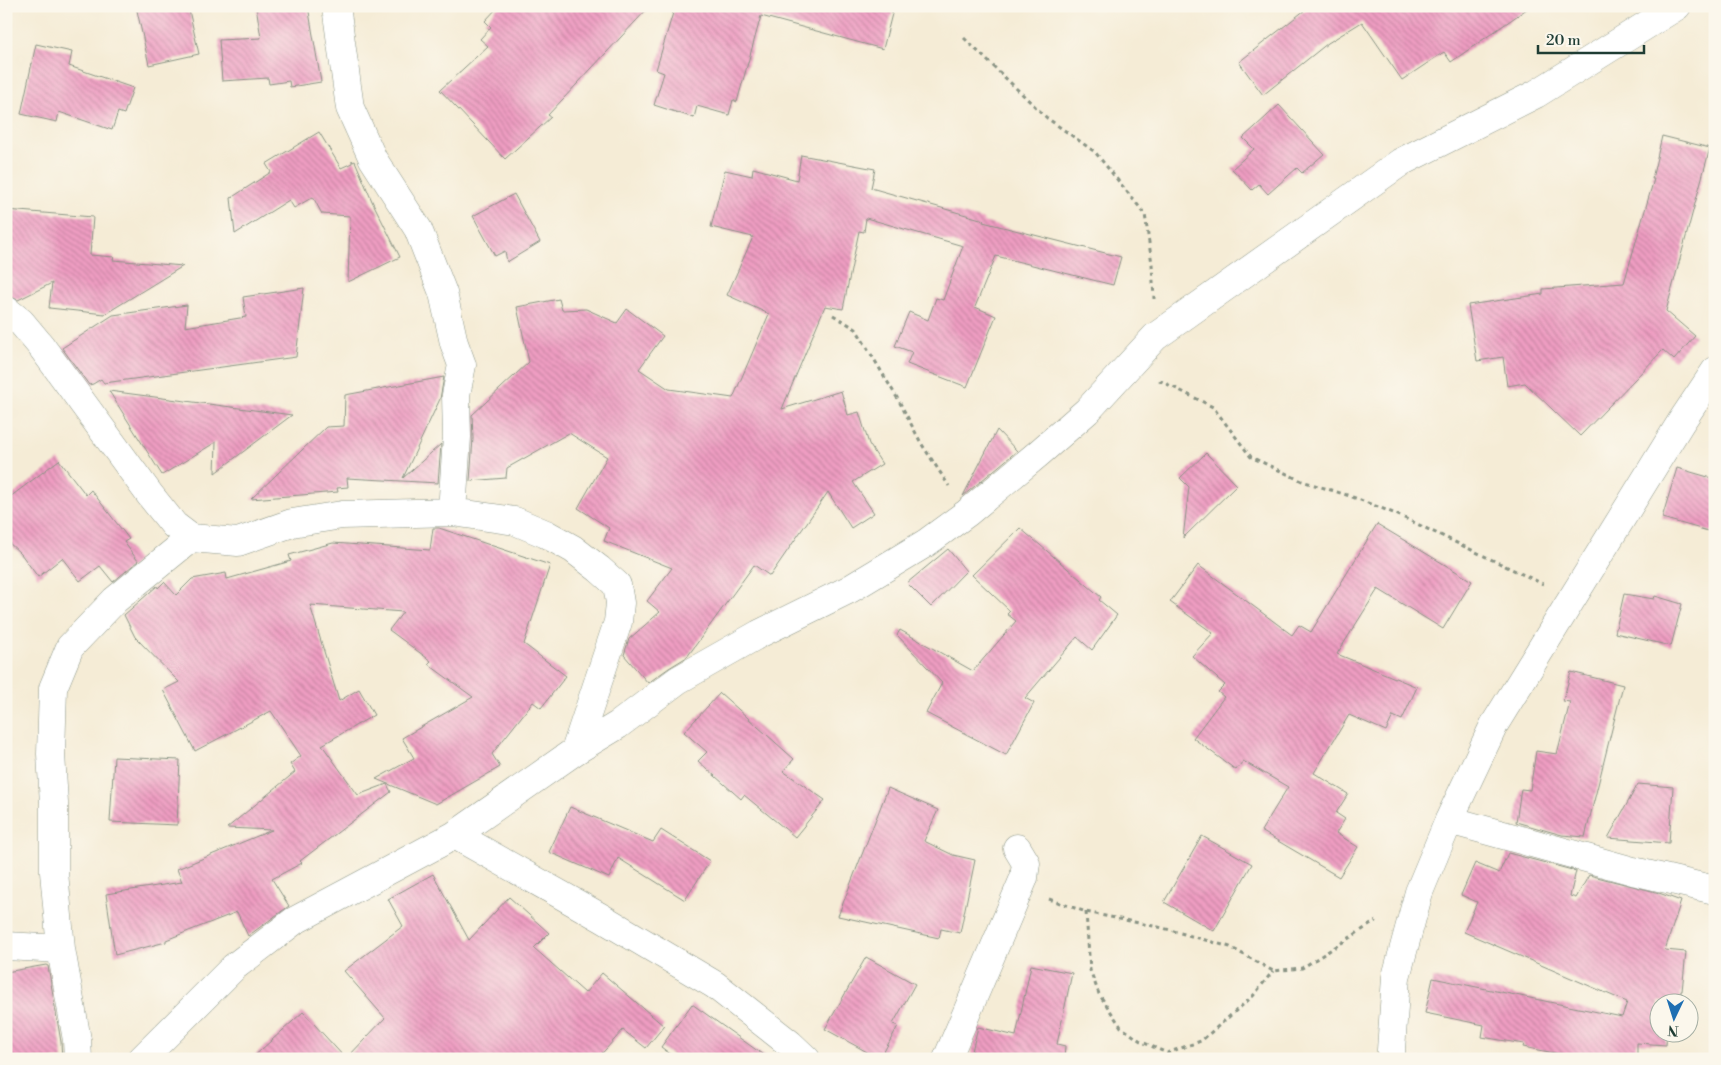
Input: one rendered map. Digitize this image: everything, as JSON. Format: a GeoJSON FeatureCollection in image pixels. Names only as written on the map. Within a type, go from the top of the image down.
{"type":"FeatureCollection","features":[{"type":"Feature","properties":{"kind":"street"},"geometry":{"type":"LineString","coordinates":[[336,6],[350,108],[373,159],[418,229],[443,293],[454,343],[462,365],[456,395],[457,437],[452,512]]}},
{"type":"Feature","properties":{"kind":"street"},"geometry":{"type":"LineString","coordinates":[[142,1059],[234,967],[294,921],[455,834],[575,751],[618,725],[678,680],[759,634],[850,589],[926,543],[967,513],[1087,411],[1155,337],[1401,162],[1536,94],[1677,6]]}},
{"type":"Feature","properties":{"kind":"street"},"geometry":{"type":"LineString","coordinates":[[6,310],[21,322],[41,346],[174,525],[191,538],[238,542],[292,523],[342,514],[452,512],[515,521],[546,534],[573,549],[599,569],[617,585],[620,602],[618,622],[575,751]]}},
{"type":"Feature","properties":{"kind":"street"},"geometry":{"type":"LineString","coordinates":[[1392,1059],[1396,977],[1419,892],[1449,820],[1494,724],[1574,598],[1681,422],[1715,371]]}},
{"type":"Feature","properties":{"kind":"street"},"geometry":{"type":"LineString","coordinates":[[78,1059],[77,1040],[61,950],[54,872],[54,803],[51,754],[53,688],[70,648],[114,600],[191,538]]}},
{"type":"Feature","properties":{"kind":"street"},"geometry":{"type":"LineString","coordinates":[[1449,820],[1633,871],[1715,890]]}},
{"type":"Feature","properties":{"kind":"street"},"geometry":{"type":"LineString","coordinates":[[455,834],[715,984],[806,1059]]}},
{"type":"Feature","properties":{"kind":"street"},"geometry":{"type":"LineString","coordinates":[[947,1059],[1024,878],[1026,863],[1016,848]]}},
{"type":"Feature","properties":{"kind":"street"},"geometry":{"type":"LineString","coordinates":[[6,946],[61,950]]}},
{"type":"Feature","properties":{"kind":"path"},"geometry":{"type":"LineString","coordinates":[[964,38],[1048,118],[1095,152],[1145,214],[1152,264],[1155,337]]}},
{"type":"Feature","properties":{"kind":"path"},"geometry":{"type":"LineString","coordinates":[[833,315],[856,329],[921,443],[967,513]]}},
{"type":"Feature","properties":{"kind":"path"},"geometry":{"type":"LineString","coordinates":[[1154,384],[1161,382],[1213,407],[1251,457],[1302,480],[1396,514],[1574,598]]}},
{"type":"Feature","properties":{"kind":"path"},"geometry":{"type":"LineString","coordinates":[[1273,971],[1253,996],[1201,1041],[1167,1053],[1142,1042],[1121,1027],[1099,994],[1090,970],[1086,912],[1163,928],[1230,947],[1273,971],[1302,968],[1333,950],[1419,892]]}},
{"type":"Feature","properties":{"kind":"building"},"geometry":{"type":"Polygon","coordinates":[[[136,6],[188,6],[199,54],[149,65],[136,6]]]}},
{"type":"Feature","properties":{"kind":"building"},"geometry":{"type":"Polygon","coordinates":[[[256,6],[308,6],[321,82],[290,87],[289,81],[269,84],[268,78],[222,81],[219,40],[261,38],[256,6]]]}},
{"type":"Feature","properties":{"kind":"building"},"geometry":{"type":"Polygon","coordinates":[[[499,6],[650,6],[548,115],[551,117],[505,159],[440,90],[488,46],[480,39],[491,27],[485,21],[499,6]]]}},
{"type":"Feature","properties":{"kind":"building"},"geometry":{"type":"Polygon","coordinates":[[[675,6],[894,6],[883,49],[761,16],[737,102],[733,100],[729,115],[697,106],[694,118],[654,105],[664,73],[656,70],[675,6]]]}},
{"type":"Feature","properties":{"kind":"building"},"geometry":{"type":"Polygon","coordinates":[[[1310,6],[1531,6],[1451,62],[1444,52],[1402,80],[1362,22],[1328,43],[1263,95],[1239,62],[1310,6]]]}},
{"type":"Feature","properties":{"kind":"building"},"geometry":{"type":"Polygon","coordinates":[[[36,44],[72,52],[69,66],[133,88],[124,114],[118,112],[112,130],[59,112],[57,122],[21,114],[36,44]]]}},
{"type":"Feature","properties":{"kind":"building"},"geometry":{"type":"Polygon","coordinates":[[[1279,105],[1324,154],[1302,173],[1297,168],[1268,194],[1259,184],[1252,190],[1232,169],[1254,149],[1243,138],[1279,105]]]}},
{"type":"Feature","properties":{"kind":"building"},"geometry":{"type":"Polygon","coordinates":[[[319,132],[341,168],[352,163],[352,160],[353,162],[355,161],[372,201],[400,257],[348,282],[350,216],[322,214],[313,197],[294,208],[289,200],[235,234],[231,198],[271,172],[266,164],[319,132]]]}},
{"type":"Feature","properties":{"kind":"building"},"geometry":{"type":"Polygon","coordinates":[[[1662,136],[1710,148],[1666,311],[1695,336],[1674,360],[1663,350],[1580,436],[1525,383],[1507,386],[1503,357],[1477,361],[1468,305],[1543,294],[1543,289],[1624,283],[1654,179],[1652,179],[1662,136]]]}},
{"type":"Feature","properties":{"kind":"building"},"geometry":{"type":"Polygon","coordinates":[[[801,155],[875,169],[871,188],[984,220],[983,222],[1121,257],[1113,285],[996,256],[975,307],[996,316],[967,387],[907,364],[912,352],[895,346],[909,312],[928,320],[936,298],[943,300],[963,246],[866,218],[864,232],[859,231],[843,309],[825,306],[782,409],[841,391],[848,415],[859,412],[869,444],[882,464],[853,482],[874,513],[851,528],[828,492],[770,576],[754,565],[687,657],[648,683],[624,655],[629,639],[660,612],[647,601],[672,568],[604,541],[609,528],[578,508],[607,457],[569,433],[507,468],[506,478],[470,481],[473,438],[472,415],[529,362],[517,307],[559,299],[562,310],[586,309],[617,323],[627,309],[663,336],[639,369],[669,389],[733,398],[769,314],[727,295],[753,237],[711,227],[725,170],[752,176],[753,168],[797,180],[801,155]]]}},
{"type":"Feature","properties":{"kind":"building"},"geometry":{"type":"Polygon","coordinates":[[[514,194],[540,242],[507,262],[505,251],[495,256],[473,216],[514,194]]]}},
{"type":"Feature","properties":{"kind":"building"},"geometry":{"type":"Polygon","coordinates":[[[6,210],[93,217],[90,255],[114,257],[113,260],[183,266],[105,314],[49,308],[52,283],[18,300],[6,295],[6,210]]]}},
{"type":"Feature","properties":{"kind":"building"},"geometry":{"type":"Polygon","coordinates":[[[304,288],[296,357],[104,383],[101,379],[89,385],[62,348],[113,315],[187,305],[185,327],[246,317],[243,297],[304,288]]]}},
{"type":"Feature","properties":{"kind":"building"},"geometry":{"type":"Polygon","coordinates":[[[444,377],[440,399],[403,478],[441,444],[438,483],[347,478],[348,487],[337,488],[338,492],[251,499],[326,427],[344,426],[345,395],[444,377]]]}},
{"type":"Feature","properties":{"kind":"building"},"geometry":{"type":"Polygon","coordinates":[[[109,391],[292,415],[215,473],[216,442],[162,475],[109,391]]]}},
{"type":"Feature","properties":{"kind":"building"},"geometry":{"type":"Polygon","coordinates":[[[997,430],[1017,451],[963,496],[997,430]]]}},
{"type":"Feature","properties":{"kind":"building"},"geometry":{"type":"Polygon","coordinates":[[[1206,453],[1237,485],[1183,538],[1189,487],[1180,478],[1206,453]]]}},
{"type":"Feature","properties":{"kind":"building"},"geometry":{"type":"Polygon","coordinates":[[[59,460],[86,495],[91,490],[129,539],[124,542],[138,561],[113,582],[100,566],[80,581],[62,558],[38,577],[21,554],[6,540],[6,500],[59,460]]]}},
{"type":"Feature","properties":{"kind":"building"},"geometry":{"type":"Polygon","coordinates":[[[1677,468],[1715,479],[1715,533],[1662,518],[1677,468]]]}},
{"type":"Feature","properties":{"kind":"building"},"geometry":{"type":"Polygon","coordinates":[[[1377,524],[1472,581],[1443,629],[1378,589],[1337,654],[1417,687],[1402,720],[1393,716],[1386,731],[1349,715],[1314,773],[1348,794],[1336,813],[1345,819],[1336,833],[1358,847],[1339,877],[1261,831],[1288,787],[1243,761],[1236,770],[1193,738],[1224,697],[1218,692],[1225,685],[1192,656],[1213,633],[1170,602],[1198,565],[1292,635],[1299,625],[1311,632],[1377,524]]]}},
{"type":"Feature","properties":{"kind":"building"},"geometry":{"type":"Polygon","coordinates":[[[433,528],[439,528],[550,565],[524,644],[566,676],[541,708],[533,702],[492,754],[500,767],[436,804],[376,779],[414,758],[402,738],[473,697],[428,664],[431,661],[389,630],[403,612],[310,605],[339,701],[359,689],[374,715],[322,745],[358,795],[387,784],[391,792],[300,861],[302,863],[272,879],[289,906],[248,936],[237,912],[166,940],[166,942],[115,955],[106,894],[182,882],[177,869],[272,830],[227,828],[295,772],[290,764],[301,756],[271,711],[195,751],[163,690],[179,682],[135,637],[124,615],[164,582],[176,595],[192,579],[226,573],[227,579],[291,561],[289,555],[333,543],[430,550],[433,528]]]}},
{"type":"Feature","properties":{"kind":"building"},"geometry":{"type":"Polygon","coordinates":[[[1020,528],[1101,597],[1099,600],[1117,615],[1092,650],[1077,637],[1025,698],[1034,703],[1006,755],[926,713],[942,683],[897,635],[900,630],[973,671],[1016,621],[1007,614],[1010,611],[972,575],[1020,528]]]}},
{"type":"Feature","properties":{"kind":"building"},"geometry":{"type":"Polygon","coordinates":[[[948,549],[966,571],[931,607],[907,583],[948,549]]]}},
{"type":"Feature","properties":{"kind":"building"},"geometry":{"type":"Polygon","coordinates":[[[1624,594],[1654,599],[1655,596],[1682,604],[1671,646],[1615,633],[1624,594]]]}},
{"type":"Feature","properties":{"kind":"building"},"geometry":{"type":"Polygon","coordinates":[[[1571,672],[1623,685],[1585,837],[1562,835],[1516,822],[1521,789],[1530,790],[1536,751],[1557,754],[1570,702],[1563,701],[1571,672]]]}},
{"type":"Feature","properties":{"kind":"building"},"geometry":{"type":"Polygon","coordinates":[[[720,693],[794,759],[783,771],[825,800],[795,837],[744,795],[741,799],[698,761],[707,752],[684,732],[720,693]]]}},
{"type":"Feature","properties":{"kind":"building"},"geometry":{"type":"Polygon","coordinates":[[[114,757],[180,760],[177,825],[110,822],[114,757]]]}},
{"type":"Feature","properties":{"kind":"building"},"geometry":{"type":"Polygon","coordinates":[[[1638,784],[1673,787],[1669,843],[1608,838],[1638,784]]]}},
{"type":"Feature","properties":{"kind":"building"},"geometry":{"type":"Polygon","coordinates":[[[888,788],[938,810],[924,841],[953,855],[975,860],[960,933],[941,929],[939,938],[838,916],[888,788]]]}},
{"type":"Feature","properties":{"kind":"building"},"geometry":{"type":"Polygon","coordinates":[[[570,807],[653,842],[661,830],[710,861],[685,900],[618,858],[609,878],[549,852],[570,807]]]}},
{"type":"Feature","properties":{"kind":"building"},"geometry":{"type":"Polygon","coordinates":[[[1202,836],[1252,864],[1214,931],[1164,902],[1202,836]]]}},
{"type":"Feature","properties":{"kind":"building"},"geometry":{"type":"Polygon","coordinates":[[[1508,853],[1576,871],[1570,896],[1576,898],[1589,875],[1656,892],[1681,901],[1665,950],[1686,952],[1682,991],[1648,992],[1648,1042],[1666,1042],[1666,1045],[1637,1043],[1637,1059],[1576,1059],[1576,1057],[1523,1047],[1524,1044],[1482,1037],[1484,1025],[1425,1013],[1433,978],[1622,1017],[1627,1002],[1464,932],[1477,902],[1461,895],[1475,863],[1499,873],[1508,853]]]}},
{"type":"Feature","properties":{"kind":"building"},"geometry":{"type":"Polygon","coordinates":[[[433,874],[469,940],[509,897],[549,933],[534,948],[585,993],[602,973],[664,1026],[646,1048],[623,1030],[597,1059],[346,1059],[385,1018],[344,971],[403,926],[388,899],[433,874]]]}},
{"type":"Feature","properties":{"kind":"building"},"geometry":{"type":"Polygon","coordinates":[[[866,957],[915,984],[893,1024],[898,1026],[880,1059],[825,1029],[866,957]]]}},
{"type":"Feature","properties":{"kind":"building"},"geometry":{"type":"Polygon","coordinates":[[[1031,965],[1072,973],[1057,1044],[1065,1046],[1064,1059],[970,1059],[978,1027],[1016,1036],[1031,965]]]}},
{"type":"Feature","properties":{"kind":"building"},"geometry":{"type":"Polygon","coordinates":[[[48,966],[61,1042],[62,1059],[6,1059],[6,972],[48,966]]]}},
{"type":"Feature","properties":{"kind":"building"},"geometry":{"type":"Polygon","coordinates":[[[692,1004],[769,1059],[677,1059],[661,1047],[692,1004]]]}},
{"type":"Feature","properties":{"kind":"building"},"geometry":{"type":"Polygon","coordinates":[[[303,1012],[346,1059],[251,1059],[303,1012]]]}}]}
